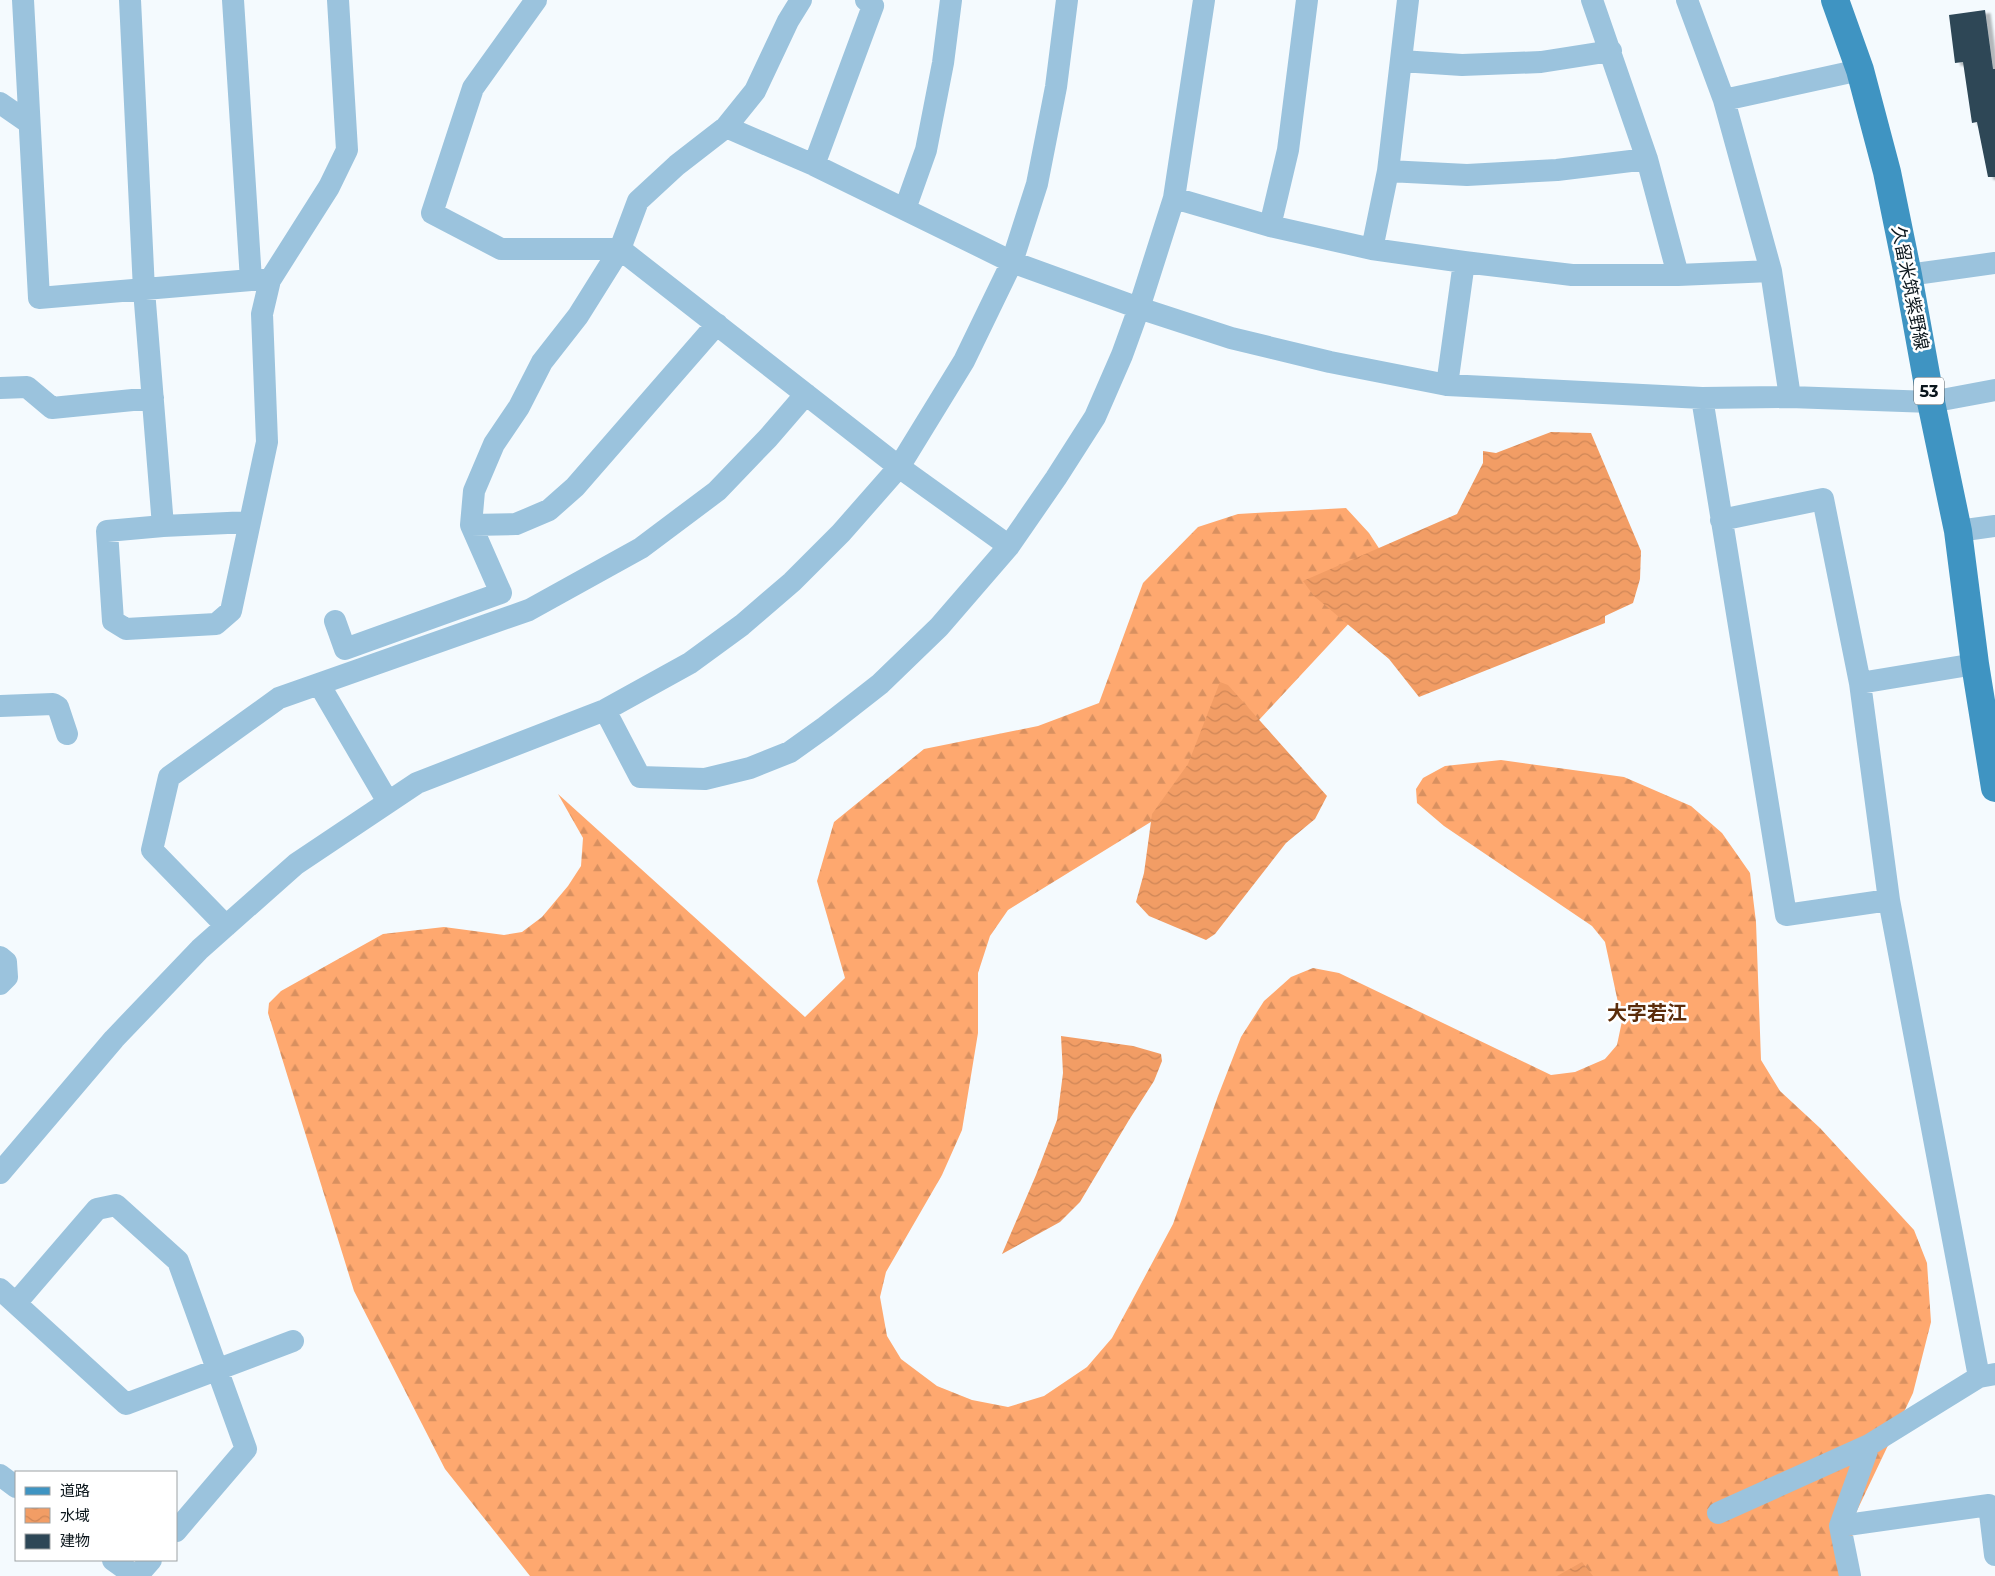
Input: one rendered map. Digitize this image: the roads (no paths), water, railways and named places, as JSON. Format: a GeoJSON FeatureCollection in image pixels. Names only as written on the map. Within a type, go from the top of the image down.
{"type":"FeatureCollection","features":[{"type":"Feature","properties":{"kind":"main road","name":"久留米筑紫野線"},"geometry":{"type":"LineString","coordinates":[[1835,0],[1860,70],[1887,172],[1908,275],[1931,402],[1958,531],[1975,664],[1995,788]]}},
{"type":"Feature","properties":{"kind":"street"},"geometry":{"type":"LineString","coordinates":[[23,0],[38,298],[260,280],[329,187],[346,150],[338,0]]}},
{"type":"Feature","properties":{"kind":"street"},"geometry":{"type":"LineString","coordinates":[[130,0],[144,290],[162,526]]}},
{"type":"Feature","properties":{"kind":"street"},"geometry":{"type":"LineString","coordinates":[[233,0],[260,280],[267,442],[231,611],[216,624],[126,629],[113,621],[107,531],[162,526],[249,522]]}},
{"type":"Feature","properties":{"kind":"street"},"geometry":{"type":"LineString","coordinates":[[536,0],[473,88],[432,213],[501,249],[620,249],[899,467],[1009,546]]}},
{"type":"Feature","properties":{"kind":"street"},"geometry":{"type":"LineString","coordinates":[[334,621],[345,649],[501,593],[471,525],[474,491],[494,444],[520,407],[542,362],[578,316],[620,249],[638,201],[677,165],[726,127],[755,91],[788,21],[801,0]]}},
{"type":"Feature","properties":{"kind":"street"},"geometry":{"type":"LineString","coordinates":[[814,165],[874,6],[866,0]]}},
{"type":"Feature","properties":{"kind":"street"},"geometry":{"type":"LineString","coordinates":[[905,209],[926,150],[943,63],[950,0]]}},
{"type":"Feature","properties":{"kind":"street"},"geometry":{"type":"LineString","coordinates":[[0,1173],[114,1039],[200,949],[296,864],[417,783],[605,710],[690,663],[742,625],[792,582],[841,534],[899,467],[964,360],[1012,262],[1037,184],[1056,87],[1067,0]]}},
{"type":"Feature","properties":{"kind":"street"},"geometry":{"type":"LineString","coordinates":[[605,710],[640,777],[705,779],[750,768],[790,752],[880,684],[939,627],[1009,546],[1095,417],[1122,356],[1174,198],[1204,0]]}},
{"type":"Feature","properties":{"kind":"street"},"geometry":{"type":"LineString","coordinates":[[1270,226],[1288,150],[1307,0]]}},
{"type":"Feature","properties":{"kind":"street"},"geometry":{"type":"LineString","coordinates":[[1372,249],[1388,171],[1408,0]]}},
{"type":"Feature","properties":{"kind":"street"},"geometry":{"type":"LineString","coordinates":[[1592,0],[1647,159],[1678,275]]}},
{"type":"Feature","properties":{"kind":"street"},"geometry":{"type":"LineString","coordinates":[[1687,0],[1724,100],[1771,271],[1790,397]]}},
{"type":"Feature","properties":{"kind":"street"},"geometry":{"type":"LineString","coordinates":[[1401,61],[1462,65],[1541,62],[1611,51]]}},
{"type":"Feature","properties":{"kind":"street"},"geometry":{"type":"LineString","coordinates":[[1724,100],[1860,70]]}},
{"type":"Feature","properties":{"kind":"street"},"geometry":{"type":"LineString","coordinates":[[0,102],[29,123]]}},
{"type":"Feature","properties":{"kind":"street"},"geometry":{"type":"LineString","coordinates":[[726,127],[814,165],[1012,262],[1139,308],[1231,338],[1330,362],[1447,385],[1702,398],[1790,397],[1931,402],[1995,390]]}},
{"type":"Feature","properties":{"kind":"street"},"geometry":{"type":"LineString","coordinates":[[1388,171],[1485,174],[1557,170],[1647,159]]}},
{"type":"Feature","properties":{"kind":"street"},"geometry":{"type":"LineString","coordinates":[[1174,198],[1270,226],[1372,249],[1464,262],[1572,275],[1678,275],[1771,271]]}},
{"type":"Feature","properties":{"kind":"street"},"geometry":{"type":"LineString","coordinates":[[1447,385],[1464,262]]}},
{"type":"Feature","properties":{"kind":"street"},"geometry":{"type":"LineString","coordinates":[[1908,275],[1995,263]]}},
{"type":"Feature","properties":{"kind":"street"},"geometry":{"type":"LineString","coordinates":[[471,525],[516,524],[548,510],[575,487],[717,324]]}},
{"type":"Feature","properties":{"kind":"street"},"geometry":{"type":"LineString","coordinates":[[0,388],[27,387],[52,408],[153,398]]}},
{"type":"Feature","properties":{"kind":"street"},"geometry":{"type":"LineString","coordinates":[[226,926],[152,850],[169,778],[279,698],[529,610],[641,548],[717,491],[768,438],[806,394]]}},
{"type":"Feature","properties":{"kind":"street"},"geometry":{"type":"LineString","coordinates":[[1702,398],[1786,915],[1889,900]]}},
{"type":"Feature","properties":{"kind":"street"},"geometry":{"type":"LineString","coordinates":[[1718,1513],[1869,1445],[1987,1375],[1889,900],[1860,683],[1823,499],[1721,520]]}},
{"type":"Feature","properties":{"kind":"street"},"geometry":{"type":"LineString","coordinates":[[1958,531],[1995,526]]}},
{"type":"Feature","properties":{"kind":"street"},"geometry":{"type":"LineString","coordinates":[[1860,683],[1975,664]]}},
{"type":"Feature","properties":{"kind":"street"},"geometry":{"type":"LineString","coordinates":[[319,684],[388,802]]}},
{"type":"Feature","properties":{"kind":"street"},"geometry":{"type":"LineString","coordinates":[[0,706],[53,704],[58,707],[67,734]]}},
{"type":"Feature","properties":{"kind":"street"},"geometry":{"type":"LineString","coordinates":[[0,957],[6,962],[7,977],[0,984]]}},
{"type":"Feature","properties":{"kind":"street"},"geometry":{"type":"LineString","coordinates":[[178,1528],[246,1449],[218,1368],[178,1261],[116,1206],[97,1209],[8,1296],[126,1404],[218,1368],[293,1340]]}},
{"type":"Feature","properties":{"kind":"street"},"geometry":{"type":"LineString","coordinates":[[1850,1576],[1840,1526],[1869,1445]]}},
{"type":"Feature","properties":{"kind":"street"},"geometry":{"type":"LineString","coordinates":[[0,1475],[15,1486]]}},
{"type":"Feature","properties":{"kind":"street"},"geometry":{"type":"LineString","coordinates":[[1840,1526],[1988,1505],[1995,1555]]}},
{"type":"Feature","properties":{"kind":"street"},"geometry":{"type":"LineString","coordinates":[[114,1561],[136,1576],[150,1561]]}},
{"type":"Feature","properties":{"kind":"water"},"geometry":{"type":"Polygon","coordinates":[[[1551,432],[1591,433],[1641,551],[1640,579],[1633,603],[1605,616],[1605,623],[1419,697],[1389,659],[1314,596],[1303,581],[1457,514],[1483,463],[1483,451],[1496,453],[1551,432]]]}},
{"type":"Feature","properties":{"kind":"water"},"geometry":{"type":"Polygon","coordinates":[[[1220,682],[1228,685],[1327,796],[1315,819],[1286,843],[1215,934],[1206,940],[1149,916],[1136,902],[1144,873],[1152,814],[1188,764],[1220,682]]]}},
{"type":"Feature","properties":{"kind":"water"},"geometry":{"type":"Polygon","coordinates":[[[1061,1036],[1133,1046],[1161,1054],[1162,1061],[1154,1081],[1080,1202],[1060,1222],[1002,1254],[1057,1120],[1063,1073],[1061,1036]]]}},
{"type":"Feature","properties":{"kind":"water"},"geometry":{"type":"Polygon","coordinates":[[[1582,1562],[1593,1576],[1557,1576],[1582,1562]]]}},
{"type":"Feature","properties":{"kind":"district","name":"大字若江"},"geometry":{"type":"Point","coordinates":[1647,1013]}}]}
